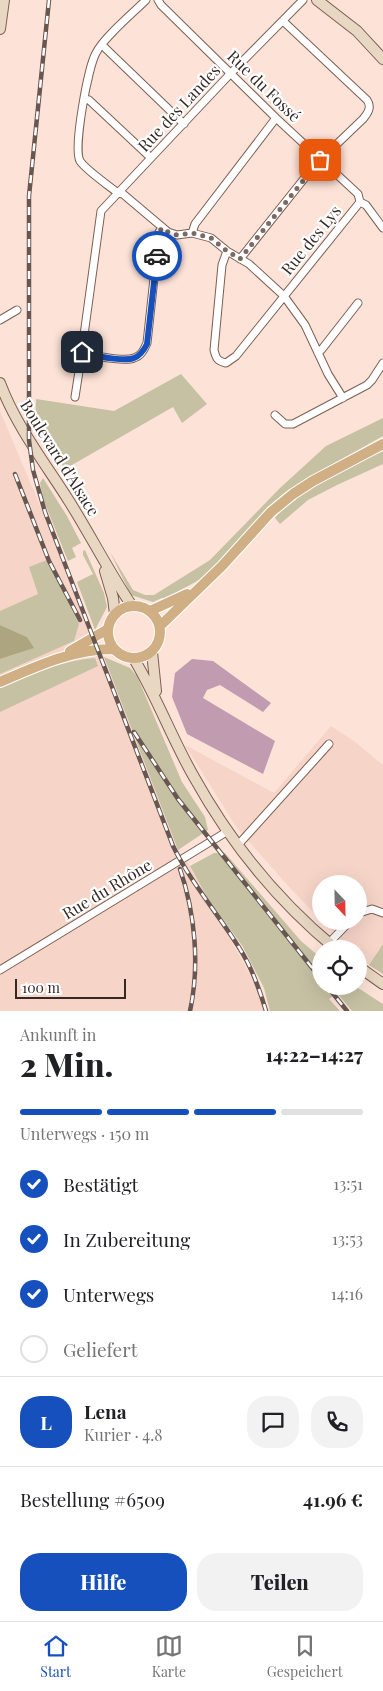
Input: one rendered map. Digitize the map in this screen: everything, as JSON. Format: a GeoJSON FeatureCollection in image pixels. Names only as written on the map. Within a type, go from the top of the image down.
{"type":"FeatureCollection","features":[{"type":"Feature","properties":{"kind":"main road"},"geometry":{"type":"LineString","coordinates":[[160,626],[222,566],[271,512],[293,494],[313,481],[383,444]]}},
{"type":"Feature","properties":{"kind":"main road"},"geometry":{"type":"LineString","coordinates":[[150,611],[199,588]]}},
{"type":"Feature","properties":{"kind":"main road"},"geometry":{"type":"LineString","coordinates":[[132,606],[142,607],[150,611],[160,626],[160,640],[152,652],[144,657],[134,659],[123,656],[114,650],[109,640],[108,629],[110,621],[115,614],[132,606]]}},
{"type":"Feature","properties":{"kind":"main road"},"geometry":{"type":"LineString","coordinates":[[0,682],[56,658],[108,629]]}},
{"type":"Feature","properties":{"kind":"main road"},"geometry":{"type":"LineString","coordinates":[[56,658],[94,650],[114,650]]}},
{"type":"Feature","properties":{"kind":"street"},"geometry":{"type":"LineString","coordinates":[[0,29],[4,0]]}},
{"type":"Feature","properties":{"kind":"street"},"geometry":{"type":"LineString","coordinates":[[146,0],[102,45],[92,61],[84,99],[77,152],[80,160],[168,232],[177,235],[192,233],[211,238],[227,251],[249,264],[284,296],[296,311],[305,325],[328,374],[343,398]]}},
{"type":"Feature","properties":{"kind":"street","name":"Rue du Fossé"},"geometry":{"type":"LineString","coordinates":[[158,0],[276,118],[358,194],[360,202],[366,205],[383,228]]}},
{"type":"Feature","properties":{"kind":"street","name":"Rue des Landes"},"geometry":{"type":"LineString","coordinates":[[75,397],[82,352],[86,345],[84,335],[101,211],[231,73],[304,0]]}},
{"type":"Feature","properties":{"kind":"street"},"geometry":{"type":"LineString","coordinates":[[319,1],[357,31],[383,59]]}},
{"type":"Feature","properties":{"kind":"street"},"geometry":{"type":"LineString","coordinates":[[240,259],[320,160],[369,111],[369,103],[283,21]]}},
{"type":"Feature","properties":{"kind":"street"},"geometry":{"type":"LineString","coordinates":[[102,45],[184,124]]}},
{"type":"Feature","properties":{"kind":"street"},"geometry":{"type":"LineString","coordinates":[[84,99],[89,100],[151,158]]}},
{"type":"Feature","properties":{"kind":"street"},"geometry":{"type":"LineString","coordinates":[[192,233],[194,224],[276,118]]}},
{"type":"Feature","properties":{"kind":"street","name":"Rue des Lys"},"geometry":{"type":"LineString","coordinates":[[227,251],[222,266],[214,350],[216,358],[220,362],[226,362],[236,356],[360,202]]}},
{"type":"Feature","properties":{"kind":"street"},"geometry":{"type":"LineString","coordinates":[[86,345],[93,354],[128,360],[134,358],[145,349],[159,232],[162,228]]}},
{"type":"Feature","properties":{"kind":"street"},"geometry":{"type":"LineString","coordinates":[[318,353],[358,303]]}},
{"type":"Feature","properties":{"kind":"street"},"geometry":{"type":"LineString","coordinates":[[0,320],[17,310]]}},
{"type":"Feature","properties":{"kind":"street"},"geometry":{"type":"LineString","coordinates":[[274,415],[285,424],[293,424],[343,398],[372,380],[383,364]]}},
{"type":"Feature","properties":{"kind":"street","name":"Boulevard d'Alsace"},"geometry":{"type":"LineString","coordinates":[[0,383],[15,416],[70,502],[132,606]]}},
{"type":"Feature","properties":{"kind":"street","name":"Boulevard d'Alsace"},"geometry":{"type":"LineString","coordinates":[[96,547],[114,598],[115,614]]}},
{"type":"Feature","properties":{"kind":"street"},"geometry":{"type":"LineString","coordinates":[[152,652],[158,702]]}},
{"type":"Feature","properties":{"kind":"street"},"geometry":{"type":"LineString","coordinates":[[134,659],[158,702],[176,744],[194,777],[228,831],[278,892],[303,920],[325,940]]}},
{"type":"Feature","properties":{"kind":"street"},"geometry":{"type":"LineString","coordinates":[[238,845],[328,744]]}},
{"type":"Feature","properties":{"kind":"street","name":"Rue du Rhône"},"geometry":{"type":"LineString","coordinates":[[0,970],[228,831]]}},
{"type":"Feature","properties":{"kind":"street"},"geometry":{"type":"LineString","coordinates":[[368,910],[372,909],[383,912]]}},
{"type":"Feature","properties":{"kind":"street"},"geometry":{"type":"LineString","coordinates":[[367,973],[383,984]]}},
{"type":"Feature","properties":{"kind":"shaded area"},"geometry":{"type":"Polygon","coordinates":[[[181,374],[207,404],[182,423],[173,407],[65,469],[35,427],[36,399],[114,411],[181,374]]]}},
{"type":"Feature","properties":{"kind":"shaded area"},"geometry":{"type":"Polygon","coordinates":[[[0,411],[104,657],[178,850],[190,866],[270,1011],[0,1011],[0,411]]]}},
{"type":"Feature","properties":{"kind":"shaded area"},"geometry":{"type":"Polygon","coordinates":[[[383,418],[383,436],[283,494],[266,510],[216,566],[199,580],[164,599],[153,602],[131,595],[110,552],[133,590],[145,595],[154,595],[210,560],[280,488],[326,446],[383,418]]]}},
{"type":"Feature","properties":{"kind":"shaded area"},"geometry":{"type":"Polygon","coordinates":[[[383,451],[383,464],[308,500],[280,524],[275,518],[297,495],[310,486],[383,451]]]}},
{"type":"Feature","properties":{"kind":"shaded area"},"geometry":{"type":"Polygon","coordinates":[[[43,478],[67,516],[81,543],[72,548],[76,557],[68,561],[43,499],[40,483],[43,478]]]}},
{"type":"Feature","properties":{"kind":"shaded area"},"geometry":{"type":"Polygon","coordinates":[[[85,550],[104,593],[107,607],[95,630],[77,582],[93,574],[83,555],[85,550]]]}},
{"type":"Feature","properties":{"kind":"shaded area"},"geometry":{"type":"Polygon","coordinates":[[[47,560],[79,624],[74,641],[0,674],[0,659],[33,648],[27,637],[0,625],[0,611],[38,594],[29,567],[47,560]]]}},
{"type":"Feature","properties":{"kind":"shaded area"},"geometry":{"type":"Polygon","coordinates":[[[0,625],[27,637],[34,648],[0,659],[0,625]]]}},
{"type":"Feature","properties":{"kind":"shaded area"},"geometry":{"type":"Polygon","coordinates":[[[104,657],[130,668],[137,676],[182,782],[205,817],[208,830],[178,850],[104,657]]]}},
{"type":"Feature","properties":{"kind":"shaded area"},"geometry":{"type":"Polygon","coordinates":[[[95,658],[98,666],[0,712],[0,687],[58,665],[95,658]]]}},
{"type":"Feature","properties":{"kind":"shaded area"},"geometry":{"type":"Polygon","coordinates":[[[192,659],[213,661],[271,703],[263,712],[220,685],[207,690],[203,698],[275,741],[263,774],[187,734],[172,697],[175,673],[192,659]]]}},
{"type":"Feature","properties":{"kind":"shaded area"},"geometry":{"type":"Polygon","coordinates":[[[331,726],[354,741],[383,765],[383,944],[369,965],[367,963],[367,940],[342,940],[332,930],[368,930],[368,875],[312,875],[312,911],[237,828],[185,745],[274,793],[331,726]]]}},
{"type":"Feature","properties":{"kind":"shaded area"},"geometry":{"type":"Polygon","coordinates":[[[214,853],[225,853],[301,941],[312,950],[312,995],[334,995],[329,999],[340,1011],[270,1011],[264,988],[243,947],[207,897],[190,866],[214,853]]]}},
{"type":"Feature","properties":{"kind":"shaded area"},"geometry":{"type":"Polygon","coordinates":[[[383,944],[383,974],[369,965],[383,944]]]}},
{"type":"Feature","properties":{"kind":"shaded area"},"geometry":{"type":"Polygon","coordinates":[[[367,994],[383,1004],[383,1011],[352,1011],[339,995],[367,994]]]}},
{"type":"Feature","properties":{"kind":"railway"},"geometry":{"type":"LineString","coordinates":[[49,0],[29,196],[29,440],[33,470],[45,512],[173,846],[198,888],[243,954],[256,981],[266,1011]]}},
{"type":"Feature","properties":{"kind":"railway"},"geometry":{"type":"LineString","coordinates":[[15,474],[49,561],[80,620]]}},
{"type":"Feature","properties":{"kind":"railway"},"geometry":{"type":"LineString","coordinates":[[134,732],[178,799],[312,968]]}},
{"type":"Feature","properties":{"kind":"railway"},"geometry":{"type":"LineString","coordinates":[[180,869],[189,903],[194,939],[195,976],[190,1011]]}},
{"type":"Feature","properties":{"kind":"railway"},"geometry":{"type":"LineString","coordinates":[[334,995],[347,1011]]}},
{"type":"Feature","properties":{"kind":"way so far"},"geometry":{"type":"LineString","coordinates":[[157,256],[159,232],[162,228],[177,235],[192,233],[211,238],[240,259],[320,160]]}},
{"type":"Feature","properties":{"kind":"route"},"geometry":{"type":"LineString","coordinates":[[82,352],[86,345],[93,354],[128,360],[141,354],[145,349],[157,256]]}}]}
